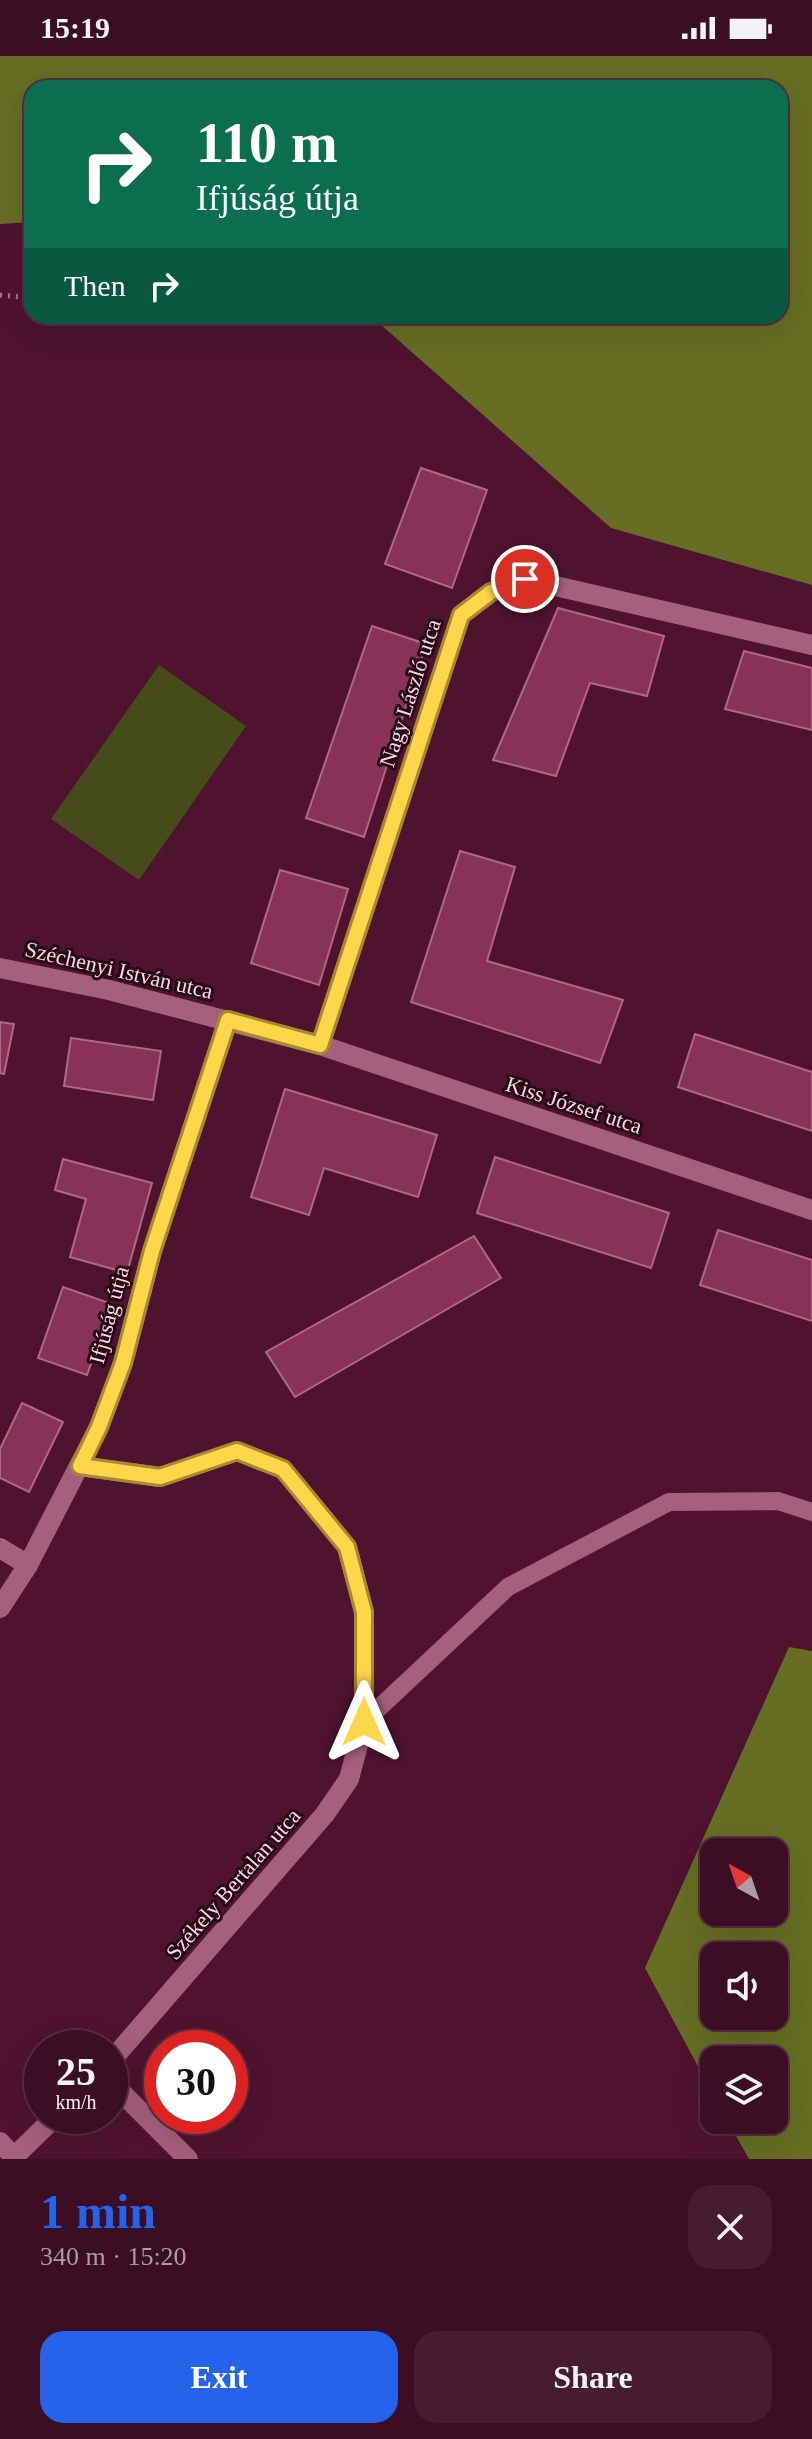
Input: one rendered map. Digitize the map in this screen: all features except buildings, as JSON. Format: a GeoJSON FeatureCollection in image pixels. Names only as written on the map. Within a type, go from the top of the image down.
{"type":"FeatureCollection","features":[{"type":"Feature","properties":{"kind":"street","name":"Nagy László utca"},"geometry":{"type":"LineString","coordinates":[[320,1045],[461,615],[491,592],[525,579],[812,645]]}},
{"type":"Feature","properties":{"kind":"street","name":"Széchenyi István utca"},"geometry":{"type":"LineString","coordinates":[[0,968],[109,990],[320,1045]]}},
{"type":"Feature","properties":{"kind":"street","name":"Ifjúság útja"},"geometry":{"type":"LineString","coordinates":[[0,1608],[28,1565],[99,1427],[123,1363],[152,1251],[228,1020]]}},
{"type":"Feature","properties":{"kind":"street","name":"Kiss József utca"},"geometry":{"type":"LineString","coordinates":[[320,1045],[812,1210]]}},
{"type":"Feature","properties":{"kind":"street","name":"Székely Bertalan utca"},"geometry":{"type":"LineString","coordinates":[[80,1466],[160,1477],[237,1451],[283,1469],[347,1547],[364,1612],[364,1722],[349,1779],[325,1814],[128,2041]]}},
{"type":"Feature","properties":{"kind":"street"},"geometry":{"type":"LineString","coordinates":[[0,1548],[28,1565]]}},
{"type":"Feature","properties":{"kind":"street"},"geometry":{"type":"LineString","coordinates":[[128,2099],[188,2159]]}},
{"type":"Feature","properties":{"kind":"street"},"geometry":{"type":"LineString","coordinates":[[9,2152],[32,2134]]}},
{"type":"Feature","properties":{"kind":"lane"},"geometry":{"type":"LineString","coordinates":[[364,1722],[508,1587],[669,1502],[778,1501],[812,1512]]}},
{"type":"Feature","properties":{"kind":"path"},"geometry":{"type":"LineString","coordinates":[[0,295],[24,297]]}},
{"type":"Feature","properties":{"kind":"green space"},"geometry":{"type":"Polygon","coordinates":[[[0,56],[812,56],[812,585],[611,528],[380,324],[788,324],[788,80],[24,80],[24,222],[0,224],[0,56]]]}},
{"type":"Feature","properties":{"kind":"green space"},"geometry":{"type":"Polygon","coordinates":[[[159,665],[246,726],[139,880],[51,819],[159,665]]]}},
{"type":"Feature","properties":{"kind":"green space"},"geometry":{"type":"Polygon","coordinates":[[[789,1647],[812,1651],[812,2159],[749,2159],[735,2134],[788,2134],[788,2046],[700,2046],[700,2070],[645,1968],[700,1845],[700,1926],[788,1926],[788,1838],[703,1838],[789,1647]]]}},
{"type":"Feature","properties":{"kind":"route"},"geometry":{"type":"LineString","coordinates":[[364,1722],[364,1612],[347,1547],[283,1469],[237,1451],[160,1477],[80,1466],[99,1427],[123,1363],[152,1251],[228,1020],[320,1045],[461,615],[491,592],[525,579]]}}]}
